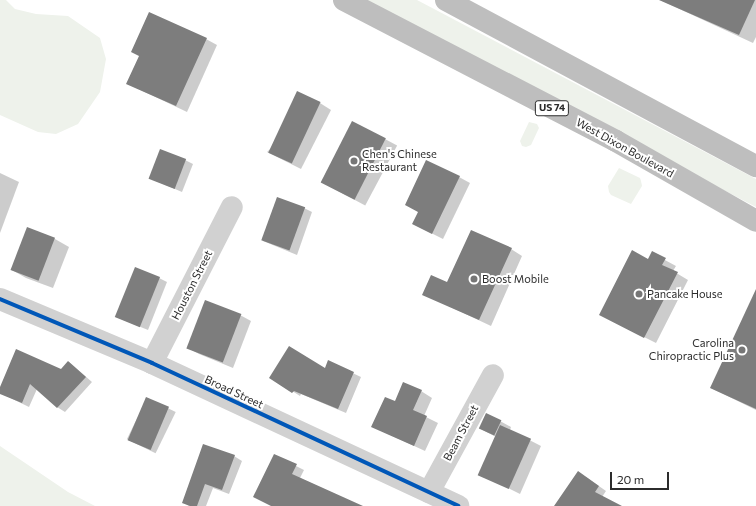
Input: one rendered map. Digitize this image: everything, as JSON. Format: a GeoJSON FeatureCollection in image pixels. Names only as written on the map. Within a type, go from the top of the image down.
{"type":"FeatureCollection","features":[{"type":"Feature","properties":{"kind":"highway","name":"West Dixon Boulevard"},"geometry":{"type":"LineString","coordinates":[[344,0],[616,141],[756,221]]}},
{"type":"Feature","properties":{"kind":"highway"},"geometry":{"type":"LineString","coordinates":[[446,0],[756,166]]}},
{"type":"Feature","properties":{"kind":"street","name":"Houston Street"},"geometry":{"type":"LineString","coordinates":[[152,363],[232,208]]}},
{"type":"Feature","properties":{"kind":"street","name":"Broad Street"},"geometry":{"type":"LineString","coordinates":[[0,299],[152,363],[458,506]]}},
{"type":"Feature","properties":{"kind":"street","name":"Beam Street"},"geometry":{"type":"LineString","coordinates":[[429,492],[493,374]]}},
{"type":"Feature","properties":{"kind":"shaded area"},"geometry":{"type":"Polygon","coordinates":[[[0,0],[6,0],[15,9],[36,14],[68,16],[100,38],[106,59],[100,92],[78,124],[56,134],[38,132],[0,115],[0,0]]]}},
{"type":"Feature","properties":{"kind":"shaded area"},"geometry":{"type":"Polygon","coordinates":[[[360,0],[417,0],[756,179],[756,207],[360,0]]]}},
{"type":"Feature","properties":{"kind":"shaded area"},"geometry":{"type":"Polygon","coordinates":[[[529,122],[537,124],[539,128],[531,145],[526,147],[522,146],[520,141],[529,122]]]}},
{"type":"Feature","properties":{"kind":"shaded area"},"geometry":{"type":"Polygon","coordinates":[[[619,168],[640,178],[641,181],[642,186],[631,204],[611,195],[609,192],[608,186],[619,168]]]}},
{"type":"Feature","properties":{"kind":"shaded area"},"geometry":{"type":"Polygon","coordinates":[[[0,446],[68,492],[95,506],[0,506],[0,446]]]}},
{"type":"Feature","properties":{"kind":"building"},"geometry":{"type":"Polygon","coordinates":[[[659,0],[755,0],[739,35],[659,0]]]}},
{"type":"Feature","properties":{"kind":"building"},"geometry":{"type":"Polygon","coordinates":[[[149,12],[207,38],[176,106],[126,84],[139,56],[131,52],[149,12]]]}},
{"type":"Feature","properties":{"kind":"building"},"geometry":{"type":"Polygon","coordinates":[[[297,91],[321,102],[292,164],[268,153],[297,91]]]}},
{"type":"Feature","properties":{"kind":"building","name":"Chen's Chinese Restaurant"},"geometry":{"type":"Polygon","coordinates":[[[352,121],[386,138],[355,200],[321,182],[352,121]]]}},
{"type":"Feature","properties":{"kind":"building"},"geometry":{"type":"Polygon","coordinates":[[[160,149],[186,159],[175,189],[149,179],[160,149]]]}},
{"type":"Feature","properties":{"kind":"building"},"geometry":{"type":"Polygon","coordinates":[[[426,160],[460,176],[432,234],[412,224],[418,212],[405,205],[426,160]]]}},
{"type":"Feature","properties":{"kind":"building"},"geometry":{"type":"Polygon","coordinates":[[[277,197],[305,207],[289,250],[261,240],[277,197]]]}},
{"type":"Feature","properties":{"kind":"building"},"geometry":{"type":"Polygon","coordinates":[[[27,227],[55,238],[39,281],[11,270],[27,227]]]}},
{"type":"Feature","properties":{"kind":"building","name":"Boost Mobile"},"geometry":{"type":"Polygon","coordinates":[[[471,230],[512,248],[479,320],[422,295],[431,275],[447,282],[471,230]]]}},
{"type":"Feature","properties":{"kind":"building","name":"Pancake House"},"geometry":{"type":"Polygon","coordinates":[[[632,250],[648,259],[652,251],[666,258],[662,265],[678,272],[644,338],[599,315],[632,250]]]}},
{"type":"Feature","properties":{"kind":"building"},"geometry":{"type":"Polygon","coordinates":[[[135,267],[160,277],[140,327],[115,317],[135,267]]]}},
{"type":"Feature","properties":{"kind":"building","name":"Carolina Chiropractic Plus"},"geometry":{"type":"Polygon","coordinates":[[[756,289],[756,409],[710,388],[756,289]]]}},
{"type":"Feature","properties":{"kind":"building"},"geometry":{"type":"Polygon","coordinates":[[[205,300],[241,314],[223,363],[186,349],[205,300]]]}},
{"type":"Feature","properties":{"kind":"building"},"geometry":{"type":"Polygon","coordinates":[[[289,346],[325,368],[328,360],[354,372],[338,409],[294,391],[292,393],[269,378],[289,346]]]}},
{"type":"Feature","properties":{"kind":"building"},"geometry":{"type":"Polygon","coordinates":[[[16,349],[61,369],[68,361],[86,377],[57,408],[30,384],[22,403],[0,394],[0,387],[16,349]]]}},
{"type":"Feature","properties":{"kind":"building"},"geometry":{"type":"Polygon","coordinates":[[[403,382],[422,390],[413,410],[427,416],[414,446],[371,427],[385,397],[395,401],[403,382]]]}},
{"type":"Feature","properties":{"kind":"building"},"geometry":{"type":"Polygon","coordinates":[[[146,397],[169,407],[151,450],[128,440],[146,397]]]}},
{"type":"Feature","properties":{"kind":"building"},"geometry":{"type":"Polygon","coordinates":[[[486,413],[501,420],[494,436],[479,428],[486,413]]]}},
{"type":"Feature","properties":{"kind":"building"},"geometry":{"type":"Polygon","coordinates":[[[500,425],[531,439],[509,489],[478,475],[500,425]]]}},
{"type":"Feature","properties":{"kind":"building"},"geometry":{"type":"Polygon","coordinates":[[[203,444],[235,455],[222,490],[205,484],[197,506],[190,506],[182,503],[203,444]]]}},
{"type":"Feature","properties":{"kind":"building"},"geometry":{"type":"Polygon","coordinates":[[[274,454],[297,464],[292,474],[363,506],[271,506],[253,497],[274,454]]]}},
{"type":"Feature","properties":{"kind":"building"},"geometry":{"type":"Polygon","coordinates":[[[578,471],[599,486],[595,492],[622,506],[554,506],[578,471]]]}},
{"type":"Feature","properties":{"kind":"cycle path"},"geometry":{"type":"LineString","coordinates":[[0,299],[152,363],[458,506]]}},
{"type":"Feature","properties":{"kind":"place","name":"Chen's Chinese Restaurant"},"geometry":{"type":"Point","coordinates":[354,161]}},
{"type":"Feature","properties":{"kind":"place","name":"Boost Mobile"},"geometry":{"type":"Point","coordinates":[474,279]}},
{"type":"Feature","properties":{"kind":"place","name":"Pancake House"},"geometry":{"type":"Point","coordinates":[639,294]}},
{"type":"Feature","properties":{"kind":"place","name":"Carolina Chiropractic Plus"},"geometry":{"type":"Point","coordinates":[742,350]}}]}
